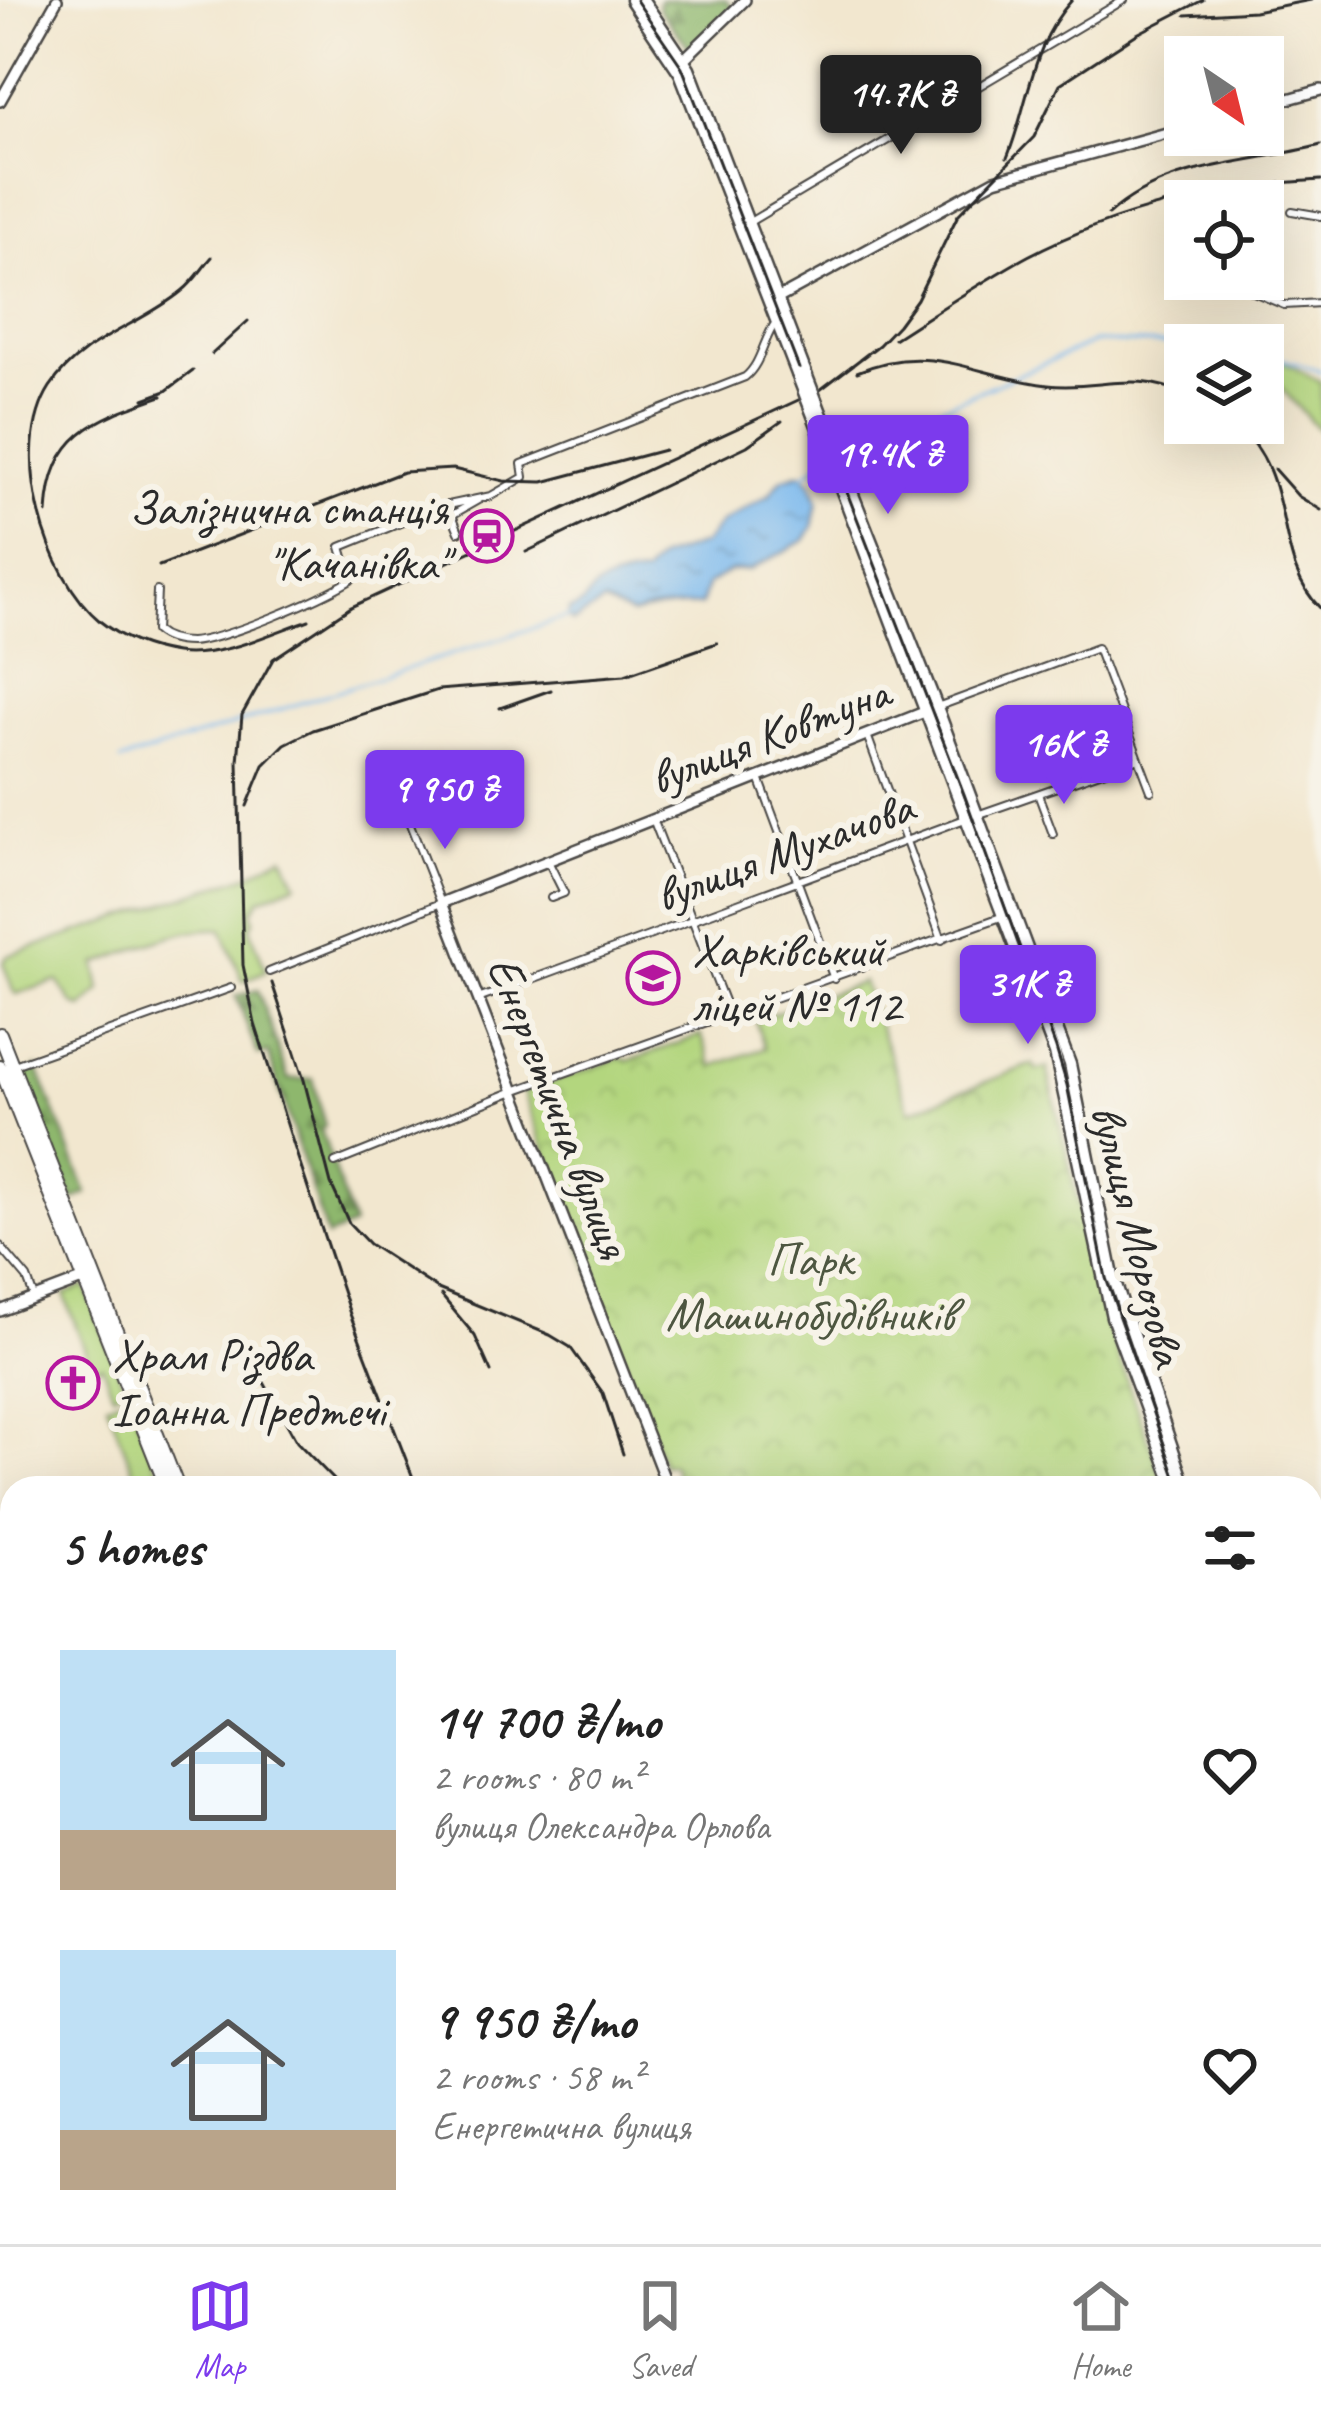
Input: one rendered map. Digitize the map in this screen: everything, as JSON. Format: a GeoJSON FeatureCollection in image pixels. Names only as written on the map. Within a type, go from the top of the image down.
{"type":"FeatureCollection","features":[{"type":"Feature","properties":{"kind":"main road","name":"вулиця Морозова"},"geometry":{"type":"LineString","coordinates":[[631,0],[687,77]]}},
{"type":"Feature","properties":{"kind":"main road","name":"вулиця Морозова"},"geometry":{"type":"LineString","coordinates":[[643,0],[684,59],[780,320],[1070,1064],[1117,1291],[1182,1476]]}},
{"type":"Feature","properties":{"kind":"main road","name":"вулиця Морозова"},"geometry":{"type":"LineString","coordinates":[[729,187],[777,299],[780,320]]}},
{"type":"Feature","properties":{"kind":"main road","name":"вулиця Морозова"},"geometry":{"type":"LineString","coordinates":[[1009,914],[1062,1077],[1112,1317],[1171,1476]]}},
{"type":"Feature","properties":{"kind":"main road"},"geometry":{"type":"LineString","coordinates":[[0,1034],[4,1068],[173,1476]]}},
{"type":"Feature","properties":{"kind":"main road"},"geometry":{"type":"LineString","coordinates":[[90,1277],[163,1476]]}},
{"type":"Feature","properties":{"kind":"street"},"geometry":{"type":"LineString","coordinates":[[0,101],[56,0]]}},
{"type":"Feature","properties":{"kind":"street"},"geometry":{"type":"LineString","coordinates":[[684,59],[745,0]]}},
{"type":"Feature","properties":{"kind":"street"},"geometry":{"type":"LineString","coordinates":[[748,224],[1124,0]]}},
{"type":"Feature","properties":{"kind":"street"},"geometry":{"type":"LineString","coordinates":[[1284,100],[1321,90]]}},
{"type":"Feature","properties":{"kind":"street"},"geometry":{"type":"LineString","coordinates":[[777,299],[995,180],[1164,134]]}},
{"type":"Feature","properties":{"kind":"street"},"geometry":{"type":"LineString","coordinates":[[1292,211],[1321,216]]}},
{"type":"Feature","properties":{"kind":"street"},"geometry":{"type":"LineString","coordinates":[[1272,300],[1284,305],[1321,303]]}},
{"type":"Feature","properties":{"kind":"street"},"geometry":{"type":"LineString","coordinates":[[459,532],[452,514],[524,477],[522,464],[746,377],[756,366],[765,338],[780,320]]}},
{"type":"Feature","properties":{"kind":"street"},"geometry":{"type":"LineString","coordinates":[[157,591],[156,633],[183,641],[208,638],[350,581],[341,547],[439,507],[483,497]]}},
{"type":"Feature","properties":{"kind":"street","name":"вулиця Ковтуна"},"geometry":{"type":"LineString","coordinates":[[269,972],[1097,648],[1137,759]]}},
{"type":"Feature","properties":{"kind":"street"},"geometry":{"type":"LineString","coordinates":[[867,735],[943,940]]}},
{"type":"Feature","properties":{"kind":"street"},"geometry":{"type":"LineString","coordinates":[[1137,759],[1151,791]]}},
{"type":"Feature","properties":{"kind":"street","name":"вулиця Мухачова"},"geometry":{"type":"LineString","coordinates":[[478,999],[1137,759]]}},
{"type":"Feature","properties":{"kind":"street"},"geometry":{"type":"LineString","coordinates":[[759,778],[834,979]]}},
{"type":"Feature","properties":{"kind":"street"},"geometry":{"type":"LineString","coordinates":[[1038,794],[1053,834]]}},
{"type":"Feature","properties":{"kind":"street","name":"Енергетична вулиця"},"geometry":{"type":"LineString","coordinates":[[408,819],[663,1476]]}},
{"type":"Feature","properties":{"kind":"street"},"geometry":{"type":"LineString","coordinates":[[653,819],[730,1016]]}},
{"type":"Feature","properties":{"kind":"street"},"geometry":{"type":"LineString","coordinates":[[548,861],[564,893],[551,898]]}},
{"type":"Feature","properties":{"kind":"street"},"geometry":{"type":"LineString","coordinates":[[335,1163],[514,1091],[1009,914]]}},
{"type":"Feature","properties":{"kind":"street"},"geometry":{"type":"LineString","coordinates":[[4,1068],[231,988]]}},
{"type":"Feature","properties":{"kind":"street"},"geometry":{"type":"LineString","coordinates":[[0,1246],[27,1278],[35,1298]]}},
{"type":"Feature","properties":{"kind":"street"},"geometry":{"type":"LineString","coordinates":[[0,1311],[90,1277]]}},
{"type":"Feature","properties":{"kind":"green space"},"geometry":{"type":"Polygon","coordinates":[[[659,0],[726,0],[734,10],[692,51],[658,8],[659,0]]]}},
{"type":"Feature","properties":{"kind":"green space"},"geometry":{"type":"Polygon","coordinates":[[[1284,362],[1321,382],[1321,432],[1284,391],[1284,362]]]}},
{"type":"Feature","properties":{"kind":"green space"},"geometry":{"type":"Polygon","coordinates":[[[283,856],[297,883],[260,899],[252,911],[250,928],[266,971],[243,981],[222,929],[206,929],[158,940],[96,964],[101,990],[82,1008],[73,1004],[58,981],[13,991],[3,963],[7,956],[248,875],[283,856]]]}},
{"type":"Feature","properties":{"kind":"green space","name":"Парк Машинобудівників"},"geometry":{"type":"Polygon","coordinates":[[[863,982],[910,1111],[1033,1064],[1036,1070],[1047,1068],[1105,1320],[1162,1476],[676,1476],[672,1464],[663,1465],[523,1092],[701,1035],[713,1066],[765,1048],[755,1020],[863,982]]]}},
{"type":"Feature","properties":{"kind":"green space"},"geometry":{"type":"Polygon","coordinates":[[[258,990],[288,1079],[313,1079],[325,1126],[321,1130],[353,1226],[327,1237],[268,1053],[258,1055],[236,996],[258,990]]]}},
{"type":"Feature","properties":{"kind":"green space"},"geometry":{"type":"Polygon","coordinates":[[[37,1067],[87,1193],[73,1200],[23,1077],[37,1067]]]}},
{"type":"Feature","properties":{"kind":"green space"},"geometry":{"type":"Polygon","coordinates":[[[85,1286],[125,1388],[113,1393],[102,1365],[92,1368],[64,1294],[85,1286]]]}},
{"type":"Feature","properties":{"kind":"green space"},"geometry":{"type":"Polygon","coordinates":[[[128,1395],[160,1476],[135,1476],[107,1403],[128,1395]]]}},
{"type":"Feature","properties":{"kind":"water"},"geometry":{"type":"Polygon","coordinates":[[[801,473],[812,483],[818,501],[805,540],[749,570],[730,571],[707,585],[701,605],[632,615],[604,603],[573,622],[568,618],[569,610],[598,587],[644,575],[660,558],[703,544],[721,523],[769,495],[782,479],[801,473]]]}},
{"type":"Feature","properties":{"kind":"waterway"},"geometry":{"type":"LineString","coordinates":[[841,450],[1095,342],[1164,344]]}},
{"type":"Feature","properties":{"kind":"waterway"},"geometry":{"type":"LineString","coordinates":[[1284,360],[1321,371]]}},
{"type":"Feature","properties":{"kind":"waterway"},"geometry":{"type":"LineString","coordinates":[[802,477],[828,457]]}},
{"type":"Feature","properties":{"kind":"waterway"},"geometry":{"type":"LineString","coordinates":[[121,761],[570,616]]}},
{"type":"Feature","properties":{"kind":"tram line"},"geometry":{"type":"LineString","coordinates":[[636,0],[682,67],[964,794],[1056,1048],[1106,1278],[1175,1476]]}},
{"type":"Feature","properties":{"kind":"railway"},"geometry":{"type":"LineString","coordinates":[[1007,158],[1039,55],[1072,0]]}},
{"type":"Feature","properties":{"kind":"railway"},"geometry":{"type":"LineString","coordinates":[[412,1476],[350,1314],[255,1024],[243,965],[238,761],[242,715],[273,659],[351,607],[820,390],[898,325],[917,299],[958,215],[1034,137],[1060,84],[1137,34],[1203,0]]}},
{"type":"Feature","properties":{"kind":"railway"},"geometry":{"type":"LineString","coordinates":[[1186,15],[1254,11],[1311,0]]}},
{"type":"Feature","properties":{"kind":"railway"},"geometry":{"type":"LineString","coordinates":[[1108,215],[1131,197],[1182,174],[1321,145]]}},
{"type":"Feature","properties":{"kind":"railway"},"geometry":{"type":"LineString","coordinates":[[894,339],[1011,266],[1097,225],[1208,194],[1321,180]]}},
{"type":"Feature","properties":{"kind":"railway"},"geometry":{"type":"LineString","coordinates":[[212,257],[182,291],[94,345],[50,387],[38,414],[33,444],[39,511],[49,544],[81,601],[109,628],[137,642],[176,653],[209,652],[309,620]]}},
{"type":"Feature","properties":{"kind":"railway"},"geometry":{"type":"LineString","coordinates":[[212,354],[248,321]]}},
{"type":"Feature","properties":{"kind":"railway"},"geometry":{"type":"LineString","coordinates":[[857,372],[908,359],[931,360],[1048,385],[1133,382],[1164,386]]}},
{"type":"Feature","properties":{"kind":"railway"},"geometry":{"type":"LineString","coordinates":[[144,399],[166,391],[193,371]]}},
{"type":"Feature","properties":{"kind":"railway"},"geometry":{"type":"LineString","coordinates":[[47,513],[57,464],[81,433],[162,396]]}},
{"type":"Feature","properties":{"kind":"railway"},"geometry":{"type":"LineString","coordinates":[[526,552],[747,446],[782,421]]}},
{"type":"Feature","properties":{"kind":"railway"},"geometry":{"type":"LineString","coordinates":[[1254,444],[1269,468],[1295,566],[1321,609]]}},
{"type":"Feature","properties":{"kind":"railway"},"geometry":{"type":"LineString","coordinates":[[159,566],[403,472],[453,469],[504,481],[543,482],[664,450]]}},
{"type":"Feature","properties":{"kind":"railway"},"geometry":{"type":"LineString","coordinates":[[1274,469],[1298,496],[1321,510]]}},
{"type":"Feature","properties":{"kind":"railway"},"geometry":{"type":"LineString","coordinates":[[247,806],[264,765],[285,744],[313,730],[438,690],[625,675],[717,643]]}},
{"type":"Feature","properties":{"kind":"railway"},"geometry":{"type":"LineString","coordinates":[[500,708],[551,690]]}},
{"type":"Feature","properties":{"kind":"railway"},"geometry":{"type":"LineString","coordinates":[[272,983],[331,1184],[349,1223],[369,1244],[438,1289],[570,1347],[603,1393],[623,1454]]}},
{"type":"Feature","properties":{"kind":"railway"},"geometry":{"type":"LineString","coordinates":[[441,1295],[475,1336],[491,1372]]}},
{"type":"Feature","properties":{"kind":"railway"},"geometry":{"type":"LineString","coordinates":[[261,1377],[297,1442],[330,1476]]}},
{"type":"Feature","properties":{"kind":"place","name":"Залізнична станція \"Качанівка\""},"geometry":{"type":"Point","coordinates":[487,536]}},
{"type":"Feature","properties":{"kind":"place","name":"Харківський ліцей № 112"},"geometry":{"type":"Point","coordinates":[653,978]}},
{"type":"Feature","properties":{"kind":"place","name":"Храм Різдва Іоанна Предтечі"},"geometry":{"type":"Point","coordinates":[73,1383]}}]}
